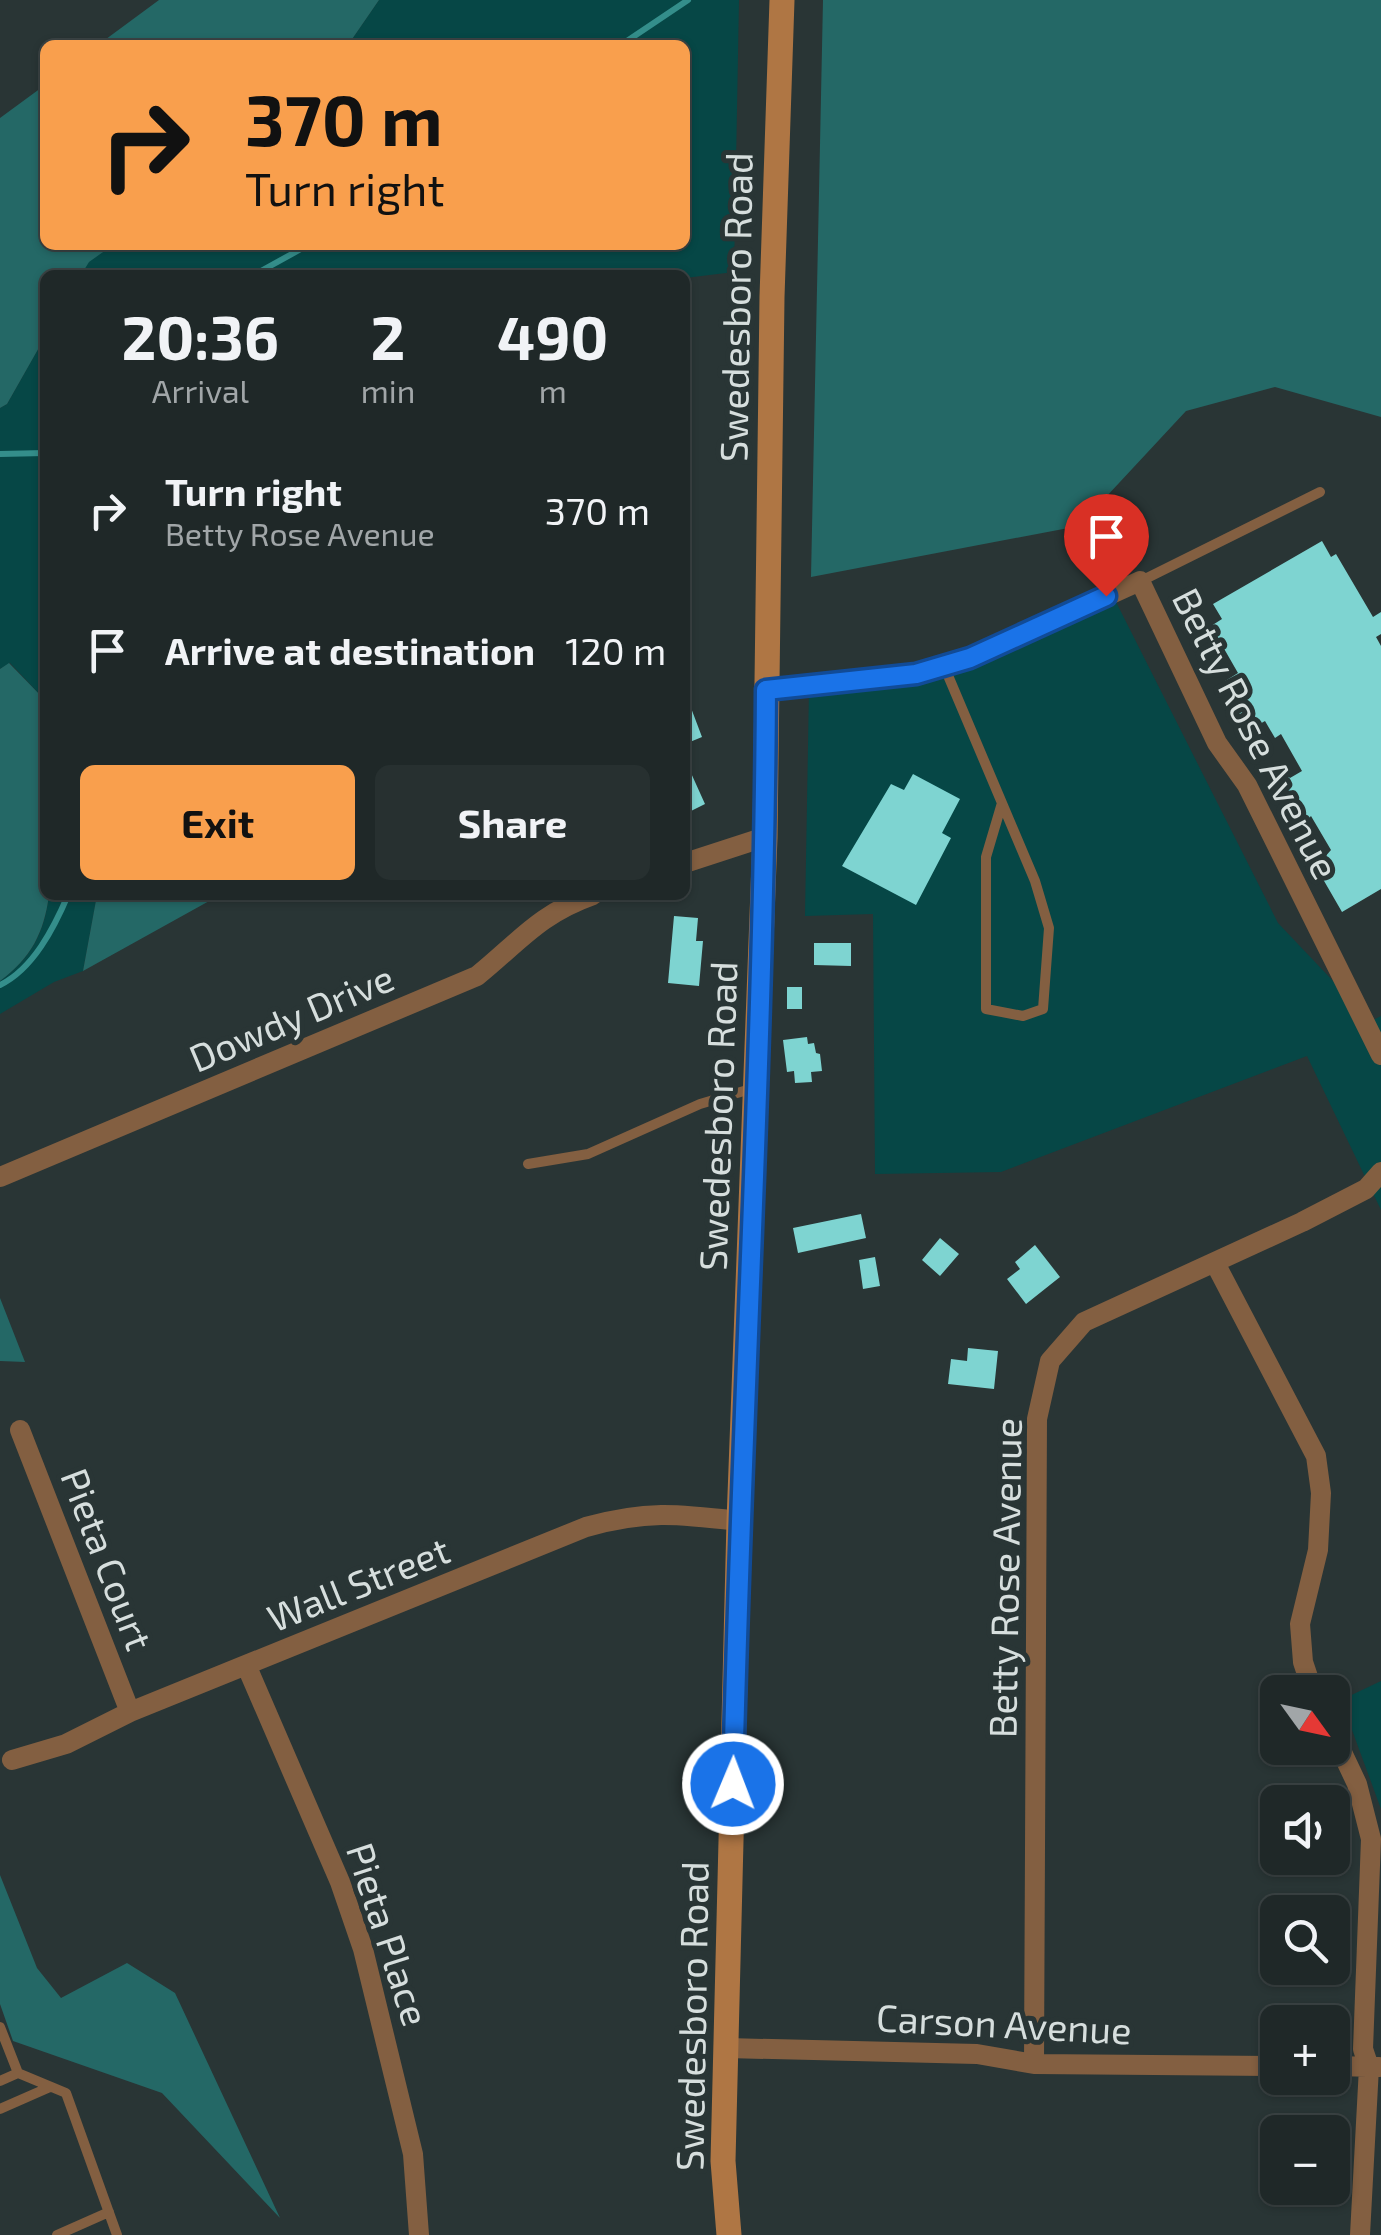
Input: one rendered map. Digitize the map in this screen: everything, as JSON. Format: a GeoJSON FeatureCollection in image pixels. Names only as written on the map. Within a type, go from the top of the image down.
{"type":"FeatureCollection","features":[{"type":"Feature","properties":{"kind":"main road","name":"Swedesboro Road"},"geometry":{"type":"LineString","coordinates":[[728,2235],[723,2161],[739,1521],[765,837],[772,297],[782,0]]}},
{"type":"Feature","properties":{"kind":"street","name":"Betty Rose Avenue"},"geometry":{"type":"LineString","coordinates":[[766,690],[916,674],[944,666],[970,658],[1140,581],[1217,742],[1247,786],[1381,1055]]}},
{"type":"Feature","properties":{"kind":"street"},"geometry":{"type":"LineString","coordinates":[[690,861],[765,837]]}},
{"type":"Feature","properties":{"kind":"street","name":"Dowdy Drive"},"geometry":{"type":"LineString","coordinates":[[0,1177],[477,976],[533,925],[581,900]]}},
{"type":"Feature","properties":{"kind":"street","name":"Betty Rose Avenue"},"geometry":{"type":"LineString","coordinates":[[1034,2064],[1037,1418],[1050,1361],[1084,1322],[1366,1189],[1381,1172]]}},
{"type":"Feature","properties":{"kind":"street"},"geometry":{"type":"LineString","coordinates":[[1215,1263],[1316,1456],[1321,1494],[1318,1550],[1300,1624],[1308,1675]]}},
{"type":"Feature","properties":{"kind":"street","name":"Pieta Court"},"geometry":{"type":"LineString","coordinates":[[20,1430],[130,1712]]}},
{"type":"Feature","properties":{"kind":"street","name":"Wall Street"},"geometry":{"type":"LineString","coordinates":[[12,1760],[66,1744],[130,1712],[586,1528],[661,1512],[739,1521]]}},
{"type":"Feature","properties":{"kind":"street","name":"Pieta Place"},"geometry":{"type":"LineString","coordinates":[[247,1667],[340,1882],[364,1949],[412,2154],[419,2235]]}},
{"type":"Feature","properties":{"kind":"street"},"geometry":{"type":"LineString","coordinates":[[1348,1765],[1357,1784],[1370,1839],[1363,2048],[1375,2067],[1360,2235]]}},
{"type":"Feature","properties":{"kind":"street","name":"Carson Avenue"},"geometry":{"type":"LineString","coordinates":[[727,2048],[977,2054],[1034,2064],[1260,2066]]}},
{"type":"Feature","properties":{"kind":"street"},"geometry":{"type":"LineString","coordinates":[[1350,2066],[1375,2067]]}},
{"type":"Feature","properties":{"kind":"lane"},"geometry":{"type":"LineString","coordinates":[[1140,581],[1320,492]]}},
{"type":"Feature","properties":{"kind":"lane"},"geometry":{"type":"LineString","coordinates":[[944,666],[1002,802],[1035,881],[1049,928],[1043,1009],[1024,1016],[986,1009],[986,857],[1002,802]]}},
{"type":"Feature","properties":{"kind":"lane"},"geometry":{"type":"LineString","coordinates":[[1360,1014],[1381,1022]]}},
{"type":"Feature","properties":{"kind":"lane"},"geometry":{"type":"LineString","coordinates":[[528,1164],[588,1154],[700,1104],[756,1088]]}},
{"type":"Feature","properties":{"kind":"lane"},"geometry":{"type":"LineString","coordinates":[[0,2027],[18,2073],[66,2093],[117,2235]]}},
{"type":"Feature","properties":{"kind":"lane"},"geometry":{"type":"LineString","coordinates":[[0,2081],[18,2073]]}},
{"type":"Feature","properties":{"kind":"lane"},"geometry":{"type":"LineString","coordinates":[[0,2109],[50,2087]]}},
{"type":"Feature","properties":{"kind":"lane"},"geometry":{"type":"LineString","coordinates":[[58,2235],[108,2212]]}},
{"type":"Feature","properties":{"kind":"shaded area"},"geometry":{"type":"Polygon","coordinates":[[[159,0],[379,0],[351,40],[105,40],[159,0]]]}},
{"type":"Feature","properties":{"kind":"shaded area"},"geometry":{"type":"Polygon","coordinates":[[[379,0],[739,0],[734,272],[690,277],[690,270],[84,270],[88,262],[106,250],[690,250],[690,40],[351,40],[379,0]]]}},
{"type":"Feature","properties":{"kind":"shaded area"},"geometry":{"type":"Polygon","coordinates":[[[823,0],[1381,0],[1381,417],[1275,387],[1186,411],[1079,526],[811,577],[823,0]]]}},
{"type":"Feature","properties":{"kind":"shaded area"},"geometry":{"type":"Polygon","coordinates":[[[40,89],[40,250],[106,250],[84,270],[40,270],[40,346],[7,404],[0,408],[0,118],[40,89]]]}},
{"type":"Feature","properties":{"kind":"shaded area"},"geometry":{"type":"Polygon","coordinates":[[[40,346],[40,695],[10,663],[0,669],[0,408],[7,404],[40,346]]]}},
{"type":"Feature","properties":{"kind":"shaded area"},"geometry":{"type":"Polygon","coordinates":[[[1114,598],[1278,923],[1371,1021],[1381,1016],[1381,1210],[1307,1056],[1001,1172],[875,1174],[873,914],[805,916],[809,690],[942,673],[1114,598]]]}},
{"type":"Feature","properties":{"kind":"shaded area"},"geometry":{"type":"Polygon","coordinates":[[[9,663],[40,695],[40,900],[48,900],[34,944],[0,981],[0,669],[9,663]]]}},
{"type":"Feature","properties":{"kind":"shaded area"},"geometry":{"type":"Polygon","coordinates":[[[48,900],[96,900],[83,971],[54,982],[0,1014],[0,981],[20,963],[44,922],[48,900]]]}},
{"type":"Feature","properties":{"kind":"shaded area"},"geometry":{"type":"Polygon","coordinates":[[[96,900],[211,900],[83,971],[96,900]]]}},
{"type":"Feature","properties":{"kind":"shaded area"},"geometry":{"type":"Polygon","coordinates":[[[0,1298],[25,1362],[0,1361],[0,1298]]]}},
{"type":"Feature","properties":{"kind":"shaded area"},"geometry":{"type":"Polygon","coordinates":[[[1381,1681],[1381,1809],[1350,1725],[1350,1696],[1381,1681]]]}},
{"type":"Feature","properties":{"kind":"shaded area"},"geometry":{"type":"Polygon","coordinates":[[[0,1875],[37,1968],[61,1998],[127,1963],[175,1993],[280,2218],[162,2093],[13,2041],[0,2004],[0,1875]]]}},
{"type":"Feature","properties":{"kind":"building"},"geometry":{"type":"Polygon","coordinates":[[[1322,541],[1331,557],[1336,554],[1373,617],[1381,612],[1381,634],[1376,637],[1381,646],[1381,889],[1342,912],[1316,867],[1331,850],[1311,816],[1302,825],[1270,769],[1275,764],[1290,778],[1302,771],[1281,734],[1275,738],[1265,721],[1249,730],[1222,683],[1238,673],[1211,626],[1222,619],[1213,604],[1322,541]]]}},
{"type":"Feature","properties":{"kind":"building"},"geometry":{"type":"Polygon","coordinates":[[[690,705],[702,737],[690,742],[690,705]]]}},
{"type":"Feature","properties":{"kind":"building"},"geometry":{"type":"Polygon","coordinates":[[[690,774],[705,804],[690,812],[690,774]]]}},
{"type":"Feature","properties":{"kind":"building"},"geometry":{"type":"Polygon","coordinates":[[[913,774],[960,799],[942,833],[951,838],[916,905],[842,866],[891,784],[904,790],[913,774]]]}},
{"type":"Feature","properties":{"kind":"building"},"geometry":{"type":"Polygon","coordinates":[[[674,916],[698,918],[696,941],[703,941],[699,986],[668,983],[674,916]]]}},
{"type":"Feature","properties":{"kind":"building"},"geometry":{"type":"Polygon","coordinates":[[[814,943],[851,943],[851,966],[814,965],[814,943]]]}},
{"type":"Feature","properties":{"kind":"building"},"geometry":{"type":"Polygon","coordinates":[[[787,987],[802,987],[802,1009],[787,1009],[787,987]]]}},
{"type":"Feature","properties":{"kind":"building"},"geometry":{"type":"Polygon","coordinates":[[[807,1037],[808,1044],[814,1043],[816,1053],[820,1054],[822,1071],[811,1072],[812,1082],[795,1083],[794,1071],[787,1072],[783,1040],[807,1037]]]}},
{"type":"Feature","properties":{"kind":"building"},"geometry":{"type":"Polygon","coordinates":[[[861,1214],[866,1238],[798,1253],[793,1228],[861,1214]]]}},
{"type":"Feature","properties":{"kind":"building"},"geometry":{"type":"Polygon","coordinates":[[[940,1238],[959,1254],[940,1276],[922,1260],[940,1238]]]}},
{"type":"Feature","properties":{"kind":"building"},"geometry":{"type":"Polygon","coordinates":[[[1035,1245],[1060,1277],[1026,1304],[1007,1279],[1020,1269],[1015,1262],[1035,1245]]]}},
{"type":"Feature","properties":{"kind":"building"},"geometry":{"type":"Polygon","coordinates":[[[875,1257],[880,1286],[863,1289],[859,1260],[875,1257]]]}},
{"type":"Feature","properties":{"kind":"building"},"geometry":{"type":"Polygon","coordinates":[[[968,1348],[998,1351],[994,1389],[948,1384],[951,1359],[967,1361],[968,1348]]]}},
{"type":"Feature","properties":{"kind":"waterway"},"geometry":{"type":"LineString","coordinates":[[628,40],[688,0]]}},
{"type":"Feature","properties":{"kind":"waterway"},"geometry":{"type":"LineString","coordinates":[[263,270],[299,250]]}},
{"type":"Feature","properties":{"kind":"waterway"},"geometry":{"type":"LineString","coordinates":[[0,454],[40,453]]}},
{"type":"Feature","properties":{"kind":"waterway"},"geometry":{"type":"LineString","coordinates":[[0,985],[32,958],[66,900]]}},
{"type":"Feature","properties":{"kind":"route"},"geometry":{"type":"LineString","coordinates":[[733,1784],[764,871],[766,690],[916,674],[970,658],[1106,596]]}}]}
